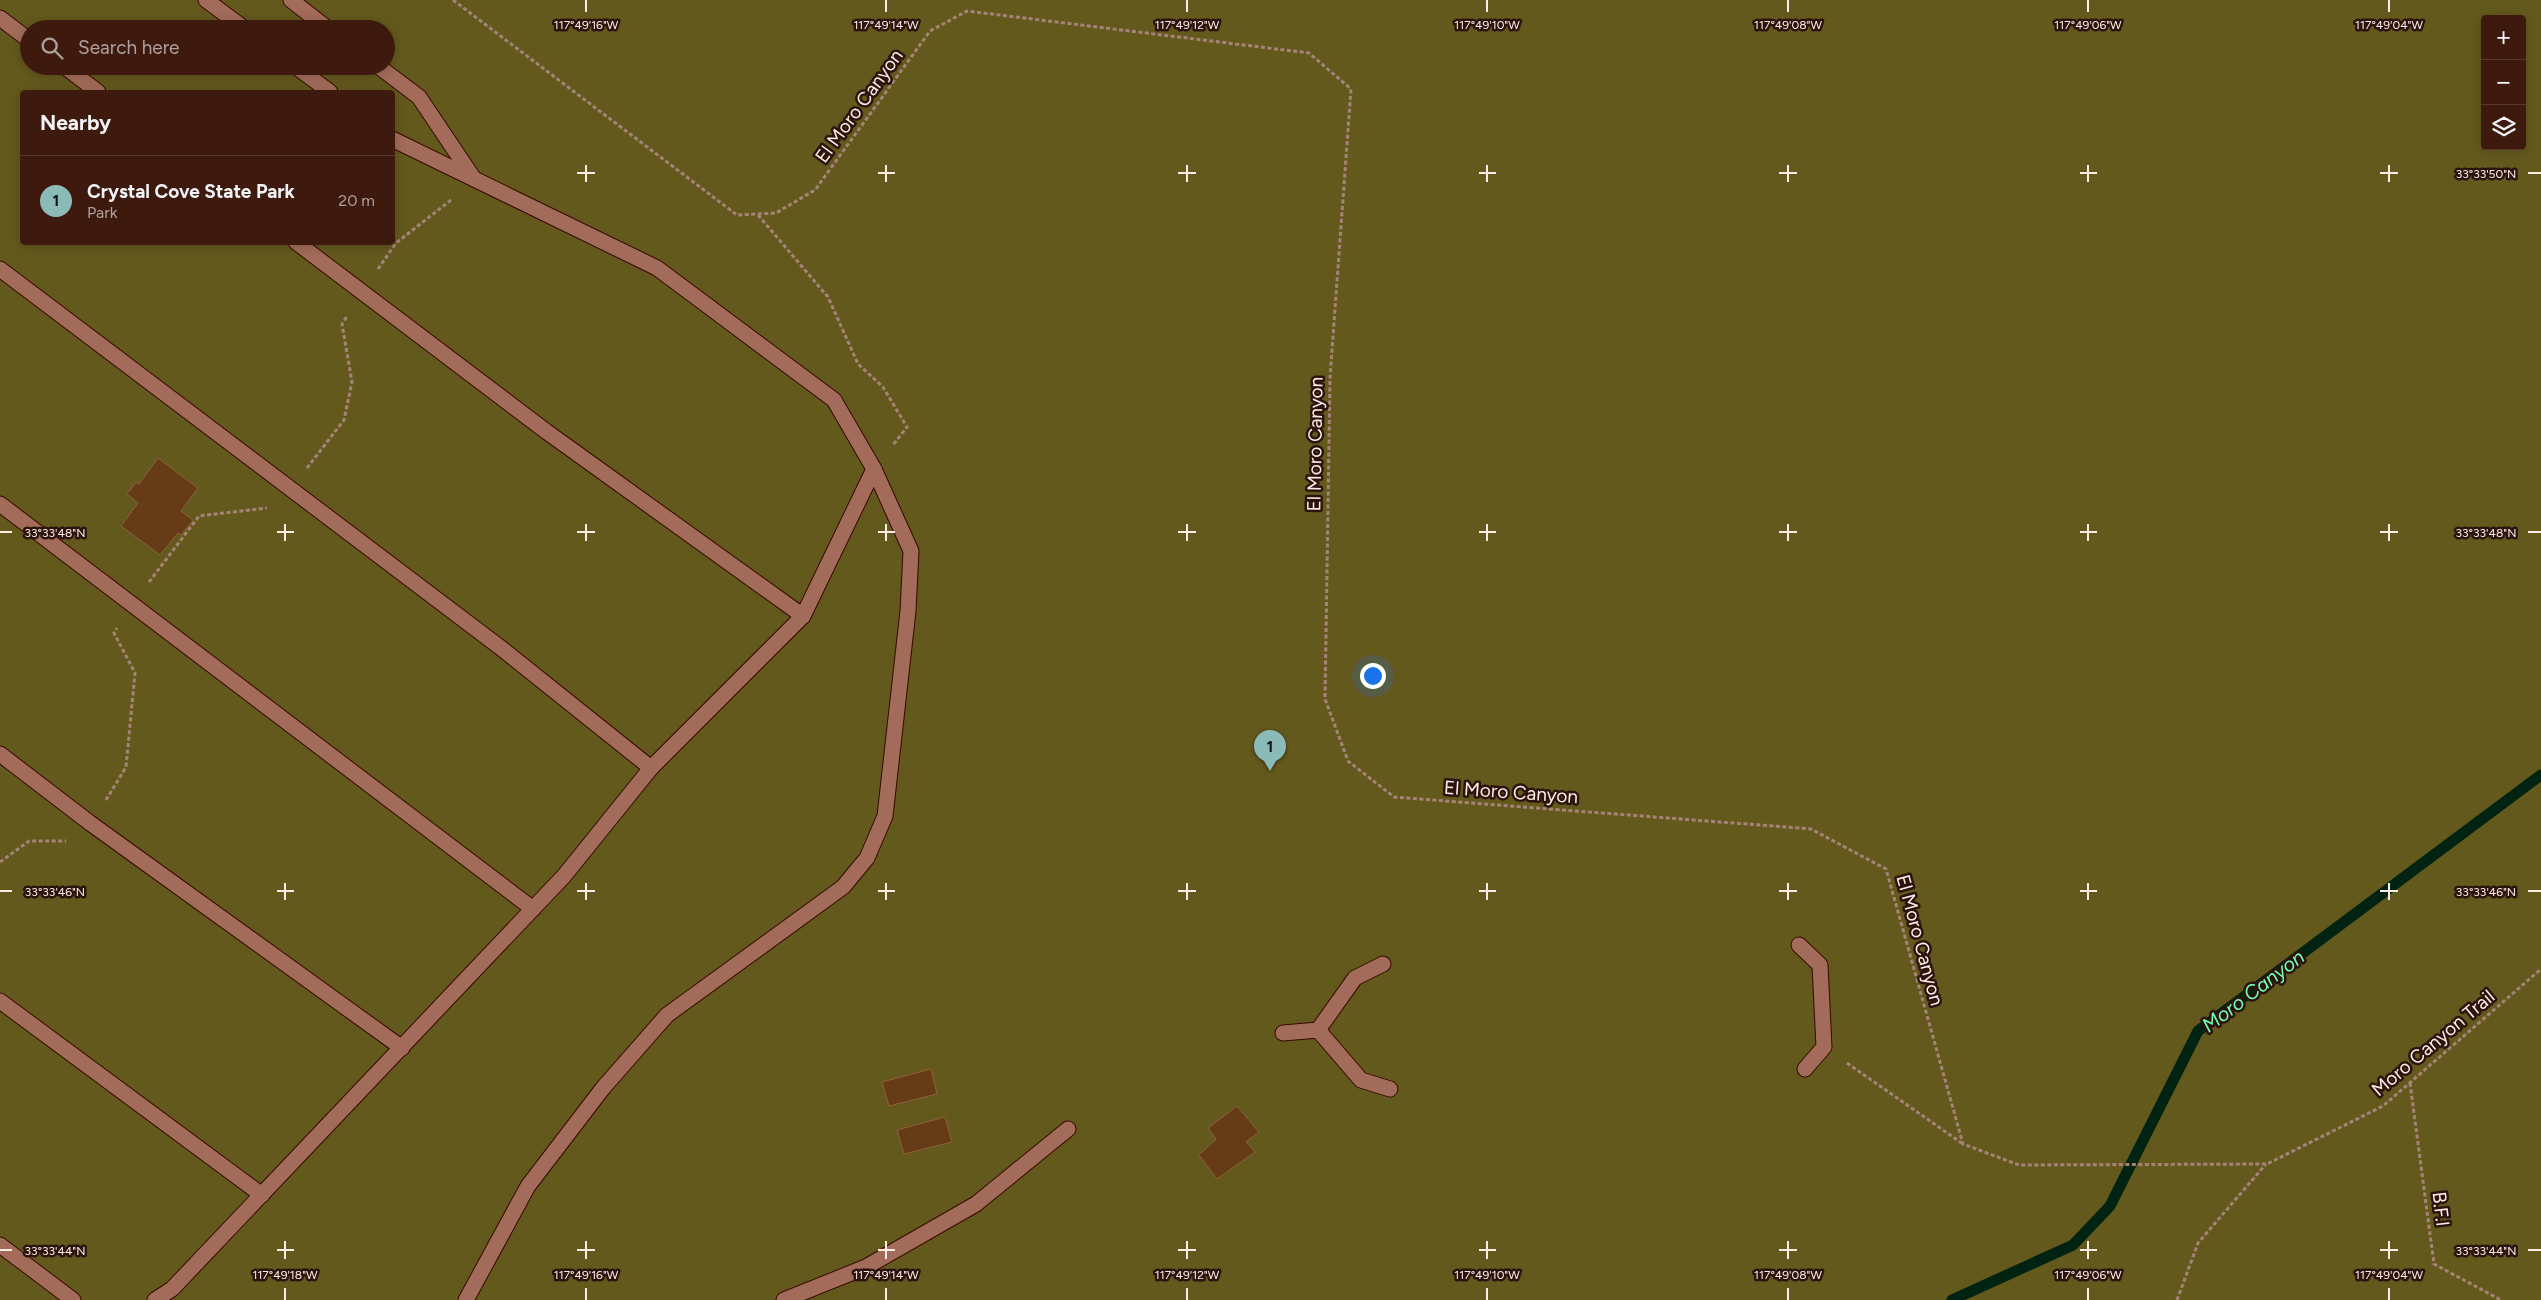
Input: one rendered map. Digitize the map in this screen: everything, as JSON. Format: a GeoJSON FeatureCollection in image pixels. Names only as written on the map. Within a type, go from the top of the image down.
{"type":"FeatureCollection","features":[{"type":"Feature","properties":{"kind":"lane"},"geometry":{"type":"LineString","coordinates":[[206,0],[233,20]]}},
{"type":"Feature","properties":{"kind":"lane"},"geometry":{"type":"LineString","coordinates":[[291,0],[317,20]]}},
{"type":"Feature","properties":{"kind":"lane"},"geometry":{"type":"LineString","coordinates":[[0,18],[20,33]]}},
{"type":"Feature","properties":{"kind":"lane"},"geometry":{"type":"LineString","coordinates":[[76,75],[95,90]]}},
{"type":"Feature","properties":{"kind":"lane"},"geometry":{"type":"LineString","coordinates":[[307,75],[327,90]]}},
{"type":"Feature","properties":{"kind":"lane"},"geometry":{"type":"LineString","coordinates":[[390,75],[420,97],[475,180]]}},
{"type":"Feature","properties":{"kind":"lane"},"geometry":{"type":"LineString","coordinates":[[395,140],[657,268],[834,400],[874,469],[911,551],[908,611],[885,816],[867,858],[843,887],[667,1015],[603,1088],[528,1186],[471,1286],[466,1300]]}},
{"type":"Feature","properties":{"kind":"lane"},"geometry":{"type":"LineString","coordinates":[[300,245],[546,432],[804,616]]}},
{"type":"Feature","properties":{"kind":"lane"},"geometry":{"type":"LineString","coordinates":[[0,269],[493,642],[652,768]]}},
{"type":"Feature","properties":{"kind":"lane"},"geometry":{"type":"LineString","coordinates":[[156,1300],[172,1289],[564,876],[652,768],[804,616],[874,469]]}},
{"type":"Feature","properties":{"kind":"lane"},"geometry":{"type":"LineString","coordinates":[[0,504],[533,909]]}},
{"type":"Feature","properties":{"kind":"lane"},"geometry":{"type":"LineString","coordinates":[[0,754],[98,828],[402,1048]]}},
{"type":"Feature","properties":{"kind":"lane"},"geometry":{"type":"LineString","coordinates":[[1799,945],[1820,966],[1824,1047],[1805,1070]]}},
{"type":"Feature","properties":{"kind":"lane"},"geometry":{"type":"LineString","coordinates":[[1283,1033],[1318,1030],[1355,978],[1383,964]]}},
{"type":"Feature","properties":{"kind":"lane"},"geometry":{"type":"LineString","coordinates":[[0,1001],[262,1195]]}},
{"type":"Feature","properties":{"kind":"lane"},"geometry":{"type":"LineString","coordinates":[[1318,1030],[1361,1080],[1390,1089]]}},
{"type":"Feature","properties":{"kind":"lane"},"geometry":{"type":"LineString","coordinates":[[784,1300],[866,1266],[976,1204],[1068,1129]]}},
{"type":"Feature","properties":{"kind":"lane"},"geometry":{"type":"LineString","coordinates":[[0,1245],[73,1300]]}},
{"type":"Feature","properties":{"kind":"path","name":"El Moro Canyon"},"geometry":{"type":"LineString","coordinates":[[453,0],[737,215],[776,213],[815,190],[930,31],[967,11],[1309,53],[1351,89],[1330,378],[1325,699],[1348,761],[1394,797],[1811,829],[1886,868],[1963,1144]]}},
{"type":"Feature","properties":{"kind":"path"},"geometry":{"type":"LineString","coordinates":[[395,244],[475,180]]}},
{"type":"Feature","properties":{"kind":"path"},"geometry":{"type":"LineString","coordinates":[[758,214],[828,297],[858,364],[883,387],[907,427],[874,469]]}},
{"type":"Feature","properties":{"kind":"path"},"geometry":{"type":"LineString","coordinates":[[374,276],[395,245]]}},
{"type":"Feature","properties":{"kind":"path"},"geometry":{"type":"LineString","coordinates":[[303,473],[344,420],[352,382],[342,324],[350,311]]}},
{"type":"Feature","properties":{"kind":"path"},"geometry":{"type":"LineString","coordinates":[[144,588],[199,516],[270,508]]}},
{"type":"Feature","properties":{"kind":"path"},"geometry":{"type":"LineString","coordinates":[[103,805],[126,767],[135,673],[114,633],[119,625]]}},
{"type":"Feature","properties":{"kind":"path"},"geometry":{"type":"LineString","coordinates":[[0,862],[29,841],[72,841]]}},
{"type":"Feature","properties":{"kind":"path","name":"Moro Canyon Trail"},"geometry":{"type":"LineString","coordinates":[[1963,1144],[2019,1165],[2266,1164],[2383,1106],[2541,969]]}},
{"type":"Feature","properties":{"kind":"path"},"geometry":{"type":"LineString","coordinates":[[1824,1047],[1963,1144]]}},
{"type":"Feature","properties":{"kind":"path","name":"B.F.I"},"geometry":{"type":"LineString","coordinates":[[2410,1083],[2434,1264],[2500,1300]]}},
{"type":"Feature","properties":{"kind":"path"},"geometry":{"type":"LineString","coordinates":[[2177,1300],[2198,1243],[2266,1164]]}},
{"type":"Feature","properties":{"kind":"shaded area"},"geometry":{"type":"Polygon","coordinates":[[[0,0],[2541,0],[2541,1300],[0,1300],[0,0]]]}},
{"type":"Feature","properties":{"kind":"building"},"geometry":{"type":"Polygon","coordinates":[[[158,458],[198,488],[181,511],[193,520],[181,535],[178,533],[160,555],[121,526],[138,503],[127,494],[136,482],[139,484],[158,458]]]}},
{"type":"Feature","properties":{"kind":"building"},"geometry":{"type":"Polygon","coordinates":[[[931,1069],[937,1094],[889,1106],[882,1082],[931,1069]]]}},
{"type":"Feature","properties":{"kind":"building"},"geometry":{"type":"Polygon","coordinates":[[[1237,1106],[1259,1132],[1246,1142],[1255,1152],[1217,1179],[1199,1155],[1216,1139],[1208,1128],[1237,1106]]]}},
{"type":"Feature","properties":{"kind":"building"},"geometry":{"type":"Polygon","coordinates":[[[945,1117],[952,1142],[904,1154],[897,1130],[945,1117]]]}},
{"type":"Feature","properties":{"kind":"waterway","name":"Moro Canyon"},"geometry":{"type":"LineString","coordinates":[[1952,1300],[2073,1245],[2110,1206],[2198,1031],[2541,775]]}},
{"type":"Feature","properties":{"kind":"place","name":"Crystal Cove State Park"},"geometry":{"type":"Point","coordinates":[1270,771]}}]}
